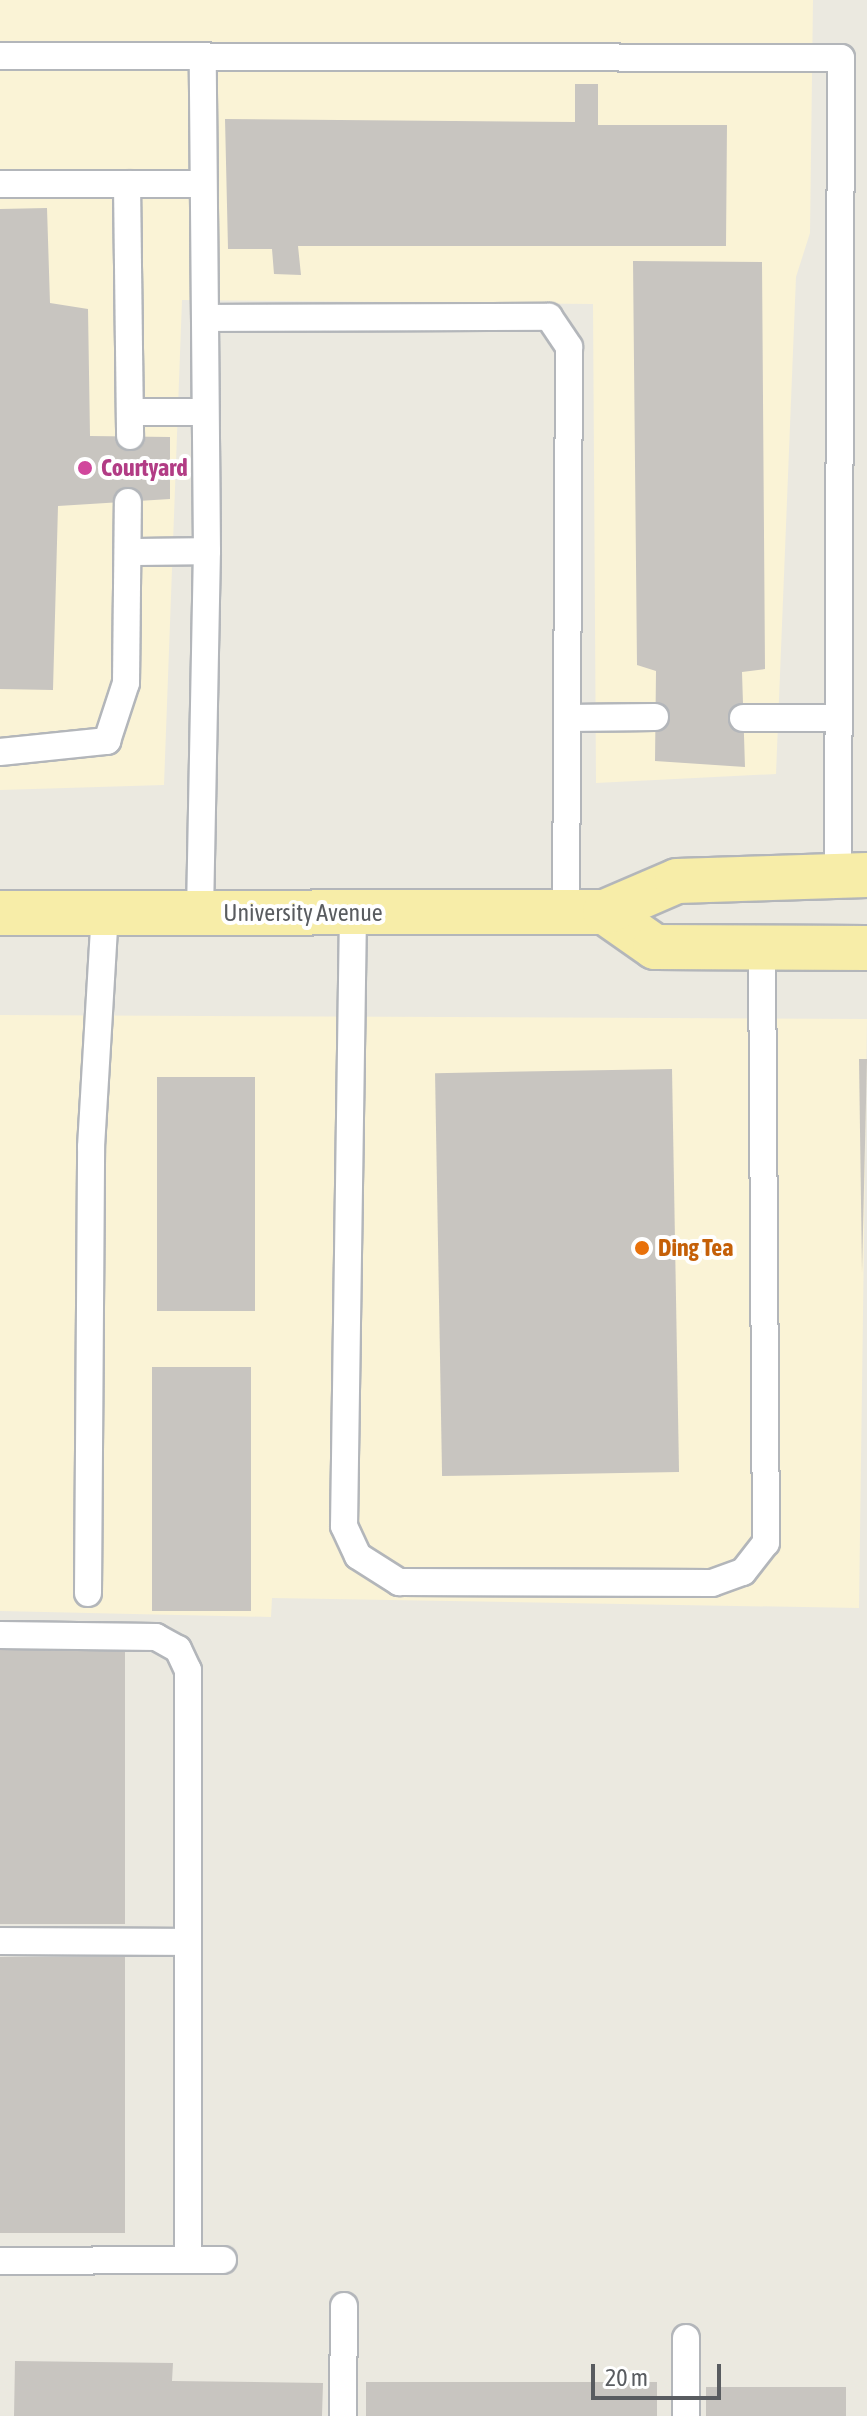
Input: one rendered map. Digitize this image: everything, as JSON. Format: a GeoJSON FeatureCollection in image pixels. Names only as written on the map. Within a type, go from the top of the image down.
{"type":"FeatureCollection","features":[{"type":"Feature","properties":{"kind":"main road","name":"University Avenue"},"geometry":{"type":"LineString","coordinates":[[0,913],[586,912],[677,881],[853,874]]}},
{"type":"Feature","properties":{"kind":"main road"},"geometry":{"type":"LineString","coordinates":[[586,912],[655,947],[867,948]]}},
{"type":"Feature","properties":{"kind":"main road"},"geometry":{"type":"LineString","coordinates":[[781,948],[867,928]]}},
{"type":"Feature","properties":{"kind":"lane"},"geometry":{"type":"LineString","coordinates":[[0,56],[203,59],[841,58],[839,718],[853,874]]}},
{"type":"Feature","properties":{"kind":"lane"},"geometry":{"type":"LineString","coordinates":[[200,913],[207,551],[203,59]]}},
{"type":"Feature","properties":{"kind":"lane"},"geometry":{"type":"LineString","coordinates":[[0,184],[202,184]]}},
{"type":"Feature","properties":{"kind":"lane"},"geometry":{"type":"LineString","coordinates":[[127,184],[130,424],[205,412]]}},
{"type":"Feature","properties":{"kind":"lane"},"geometry":{"type":"LineString","coordinates":[[205,318],[549,317],[569,347],[567,718],[586,912]]}},
{"type":"Feature","properties":{"kind":"lane"},"geometry":{"type":"LineString","coordinates":[[0,752],[107,741],[126,683],[128,502]]}},
{"type":"Feature","properties":{"kind":"lane"},"geometry":{"type":"LineString","coordinates":[[128,552],[207,551]]}},
{"type":"Feature","properties":{"kind":"lane"},"geometry":{"type":"LineString","coordinates":[[567,718],[655,717]]}},
{"type":"Feature","properties":{"kind":"lane"},"geometry":{"type":"LineString","coordinates":[[743,718],[839,718]]}},
{"type":"Feature","properties":{"kind":"lane"},"geometry":{"type":"LineString","coordinates":[[88,1593],[91,1147],[105,913]]}},
{"type":"Feature","properties":{"kind":"lane"},"geometry":{"type":"LineString","coordinates":[[353,913],[344,1526],[358,1556],[399,1582],[712,1583],[743,1572],[766,1543],[781,948]]}},
{"type":"Feature","properties":{"kind":"lane"},"geometry":{"type":"LineString","coordinates":[[0,1635],[156,1637],[178,1649],[188,1670],[188,2260]]}},
{"type":"Feature","properties":{"kind":"lane"},"geometry":{"type":"LineString","coordinates":[[0,1941],[188,1942]]}},
{"type":"Feature","properties":{"kind":"lane"},"geometry":{"type":"LineString","coordinates":[[0,2261],[223,2260]]}},
{"type":"Feature","properties":{"kind":"lane"},"geometry":{"type":"LineString","coordinates":[[343,2416],[344,2306]]}},
{"type":"Feature","properties":{"kind":"lane"},"geometry":{"type":"LineString","coordinates":[[686,2338],[686,2416]]}},
{"type":"Feature","properties":{"kind":"shaded area"},"geometry":{"type":"Polygon","coordinates":[[[0,0],[813,0],[810,233],[796,277],[776,774],[596,783],[593,304],[182,300],[164,785],[0,790],[0,0]]]}},
{"type":"Feature","properties":{"kind":"shaded area"},"geometry":{"type":"Polygon","coordinates":[[[0,1015],[867,1019],[859,1608],[272,1598],[271,1617],[0,1611],[0,1015]]]}},
{"type":"Feature","properties":{"kind":"building"},"geometry":{"type":"Polygon","coordinates":[[[575,84],[598,84],[598,125],[727,125],[726,246],[298,246],[301,275],[274,274],[272,249],[228,249],[225,119],[575,122],[575,84]]]}},
{"type":"Feature","properties":{"kind":"building","name":"Courtyard"},"geometry":{"type":"Polygon","coordinates":[[[47,208],[50,303],[88,309],[90,436],[170,437],[170,499],[58,506],[53,690],[0,689],[0,209],[47,208]]]}},
{"type":"Feature","properties":{"kind":"building"},"geometry":{"type":"Polygon","coordinates":[[[633,261],[762,262],[765,669],[742,672],[745,767],[655,761],[656,671],[637,665],[633,261]]]}},
{"type":"Feature","properties":{"kind":"building"},"geometry":{"type":"Polygon","coordinates":[[[859,1059],[867,1059],[862,1273],[859,1059]]]}},
{"type":"Feature","properties":{"kind":"building"},"geometry":{"type":"Polygon","coordinates":[[[672,1069],[679,1472],[442,1476],[435,1073],[672,1069]]]}},
{"type":"Feature","properties":{"kind":"building"},"geometry":{"type":"Polygon","coordinates":[[[157,1077],[255,1077],[255,1311],[157,1311],[157,1077]]]}},
{"type":"Feature","properties":{"kind":"building"},"geometry":{"type":"Polygon","coordinates":[[[152,1367],[251,1367],[251,1611],[152,1611],[152,1367]]]}},
{"type":"Feature","properties":{"kind":"building"},"geometry":{"type":"Polygon","coordinates":[[[0,1650],[125,1650],[125,1924],[0,1924],[0,1650]]]}},
{"type":"Feature","properties":{"kind":"building"},"geometry":{"type":"Polygon","coordinates":[[[0,1957],[125,1957],[125,2233],[0,2233],[0,1957]]]}},
{"type":"Feature","properties":{"kind":"building"},"geometry":{"type":"Polygon","coordinates":[[[15,2361],[173,2363],[172,2381],[323,2383],[322,2416],[14,2416],[15,2361]]]}},
{"type":"Feature","properties":{"kind":"building"},"geometry":{"type":"Polygon","coordinates":[[[366,2382],[657,2382],[657,2416],[366,2416],[366,2382]]]}},
{"type":"Feature","properties":{"kind":"building"},"geometry":{"type":"Polygon","coordinates":[[[706,2387],[846,2387],[846,2416],[706,2416],[706,2387]]]}},
{"type":"Feature","properties":{"kind":"place","name":"Courtyard"},"geometry":{"type":"Point","coordinates":[85,468]}},
{"type":"Feature","properties":{"kind":"place","name":"Ding Tea"},"geometry":{"type":"Point","coordinates":[642,1248]}}]}
